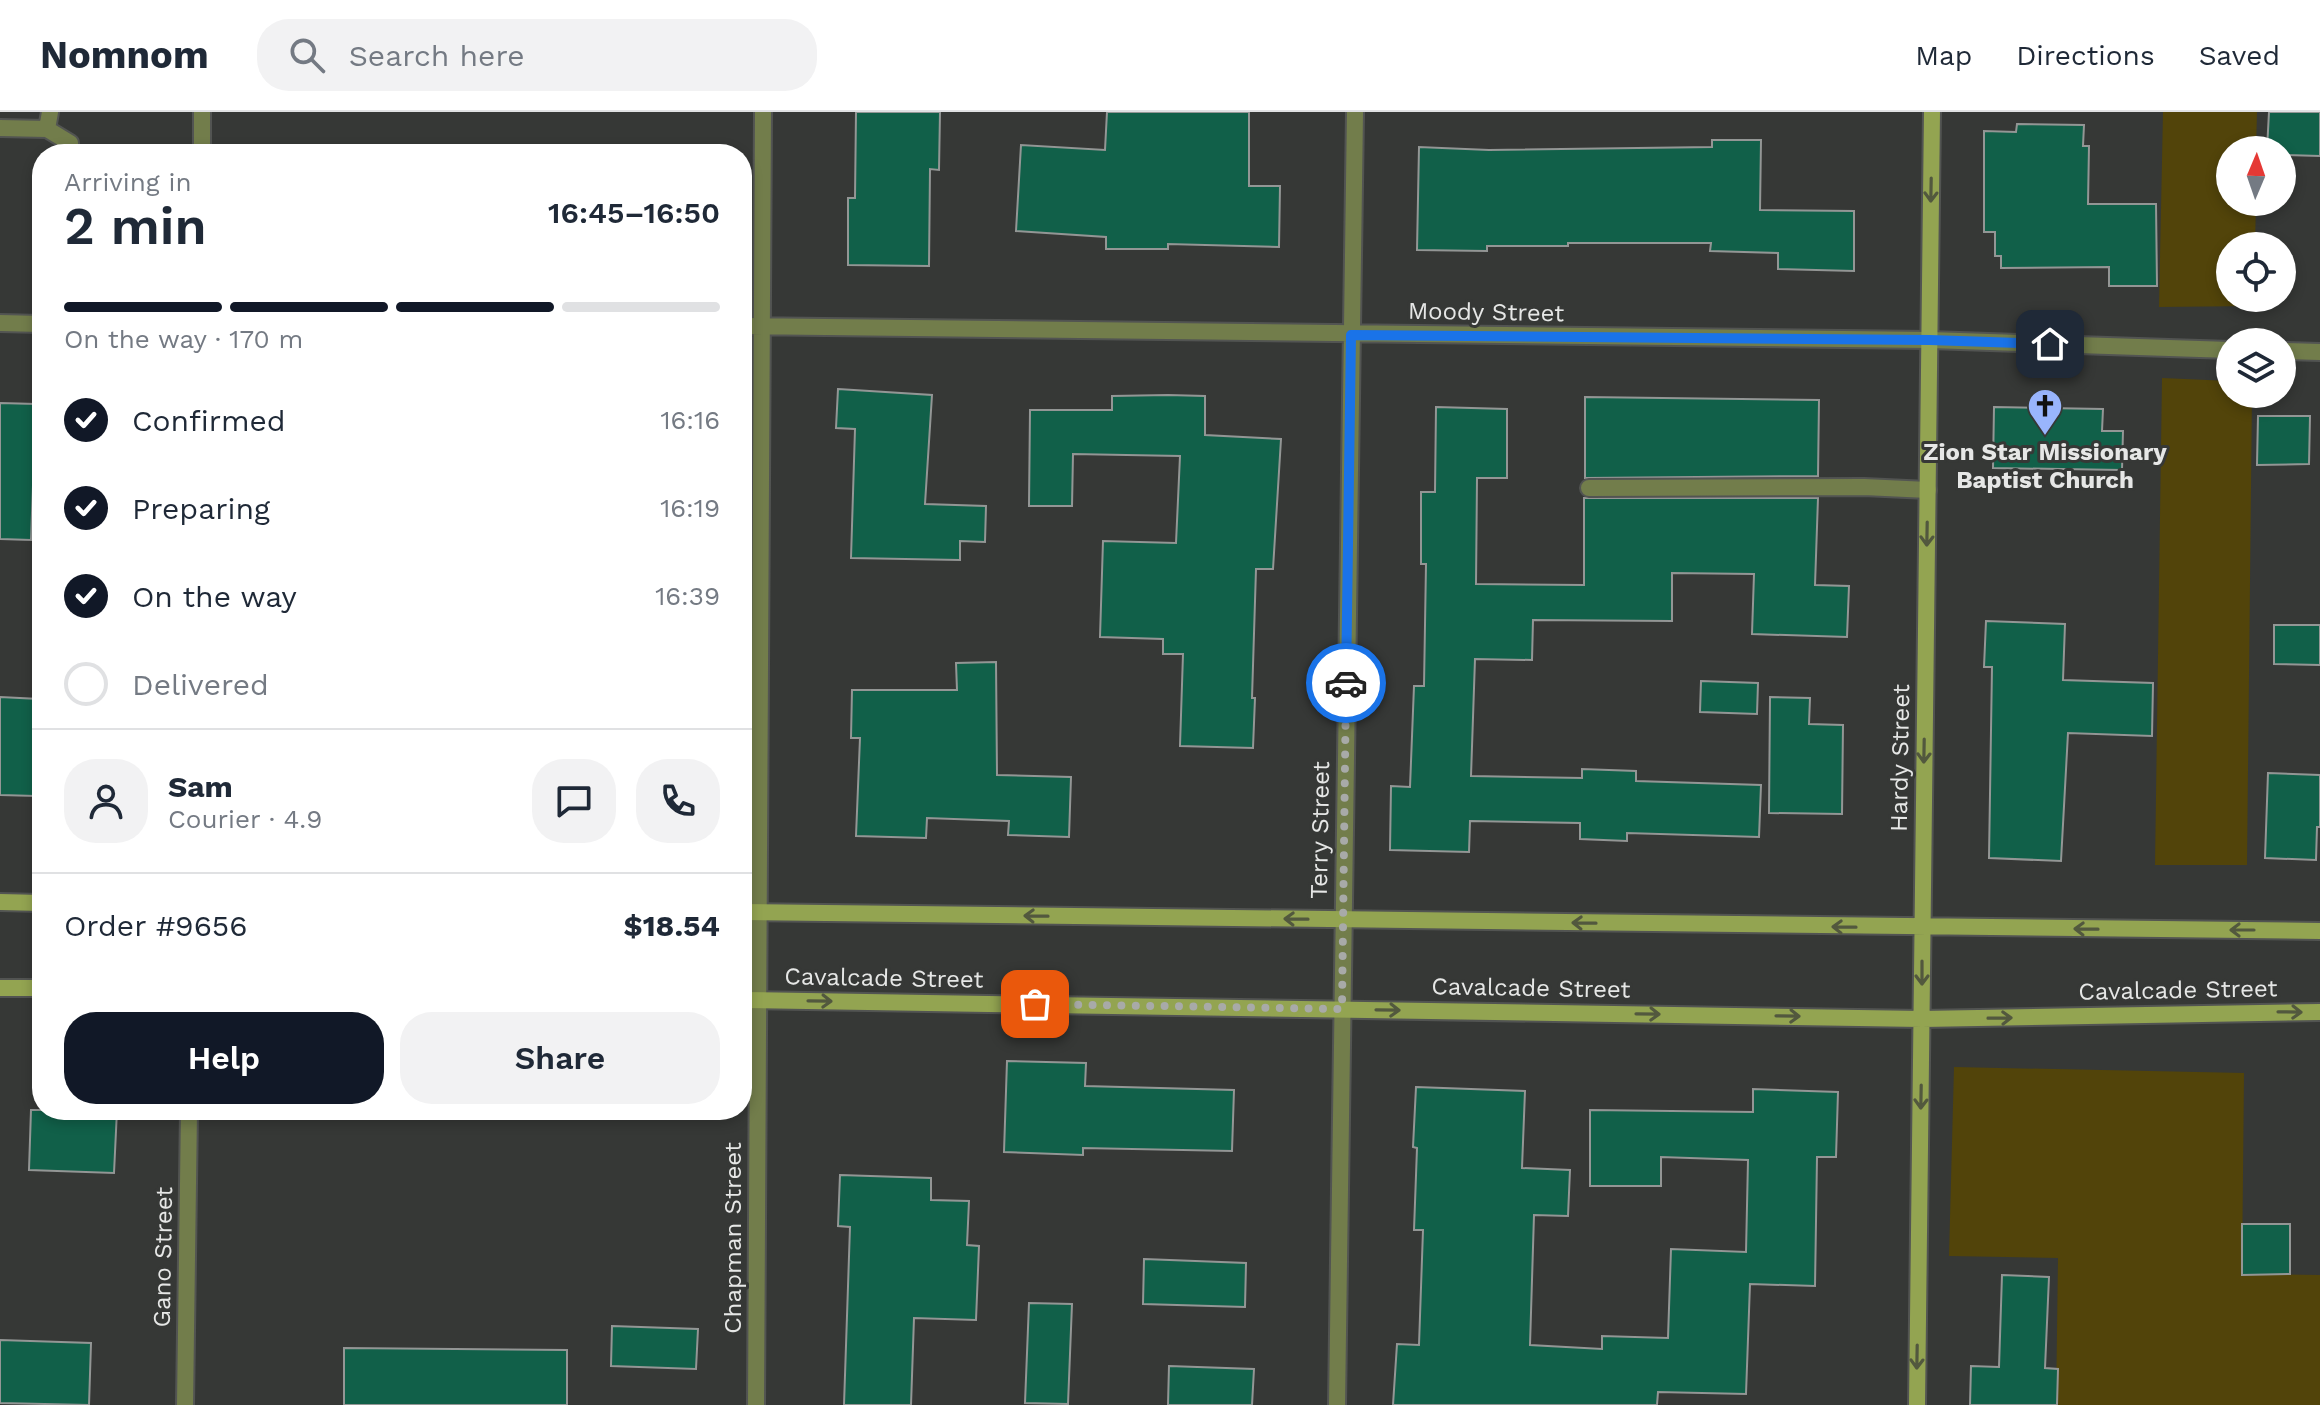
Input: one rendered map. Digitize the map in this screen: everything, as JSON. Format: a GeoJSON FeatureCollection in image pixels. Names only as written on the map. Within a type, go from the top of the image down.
{"type":"FeatureCollection","features":[{"type":"Feature","properties":{"kind":"main road","name":"Hardy Street"},"geometry":{"type":"LineString","coordinates":[[1917,1405],[1932,112]]}},
{"type":"Feature","properties":{"kind":"main road"},"geometry":{"type":"LineString","coordinates":[[0,902],[32,903]]}},
{"type":"Feature","properties":{"kind":"main road"},"geometry":{"type":"LineString","coordinates":[[752,912],[2320,931]]}},
{"type":"Feature","properties":{"kind":"main road"},"geometry":{"type":"LineString","coordinates":[[0,988],[32,988]]}},
{"type":"Feature","properties":{"kind":"main road","name":"Cavalcade Street"},"geometry":{"type":"LineString","coordinates":[[752,1000],[1922,1019],[2320,1012]]}},
{"type":"Feature","properties":{"kind":"street"},"geometry":{"type":"LineString","coordinates":[[202,112],[202,144]]}},
{"type":"Feature","properties":{"kind":"street","name":"Chapman Street"},"geometry":{"type":"LineString","coordinates":[[752,982],[760,912],[763,112]]}},
{"type":"Feature","properties":{"kind":"street","name":"Terry Street"},"geometry":{"type":"LineString","coordinates":[[1337,1405],[1355,112]]}},
{"type":"Feature","properties":{"kind":"street"},"geometry":{"type":"LineString","coordinates":[[0,128],[48,120],[70,144]]}},
{"type":"Feature","properties":{"kind":"street"},"geometry":{"type":"LineString","coordinates":[[0,323],[32,324]]}},
{"type":"Feature","properties":{"kind":"street","name":"Moody Street"},"geometry":{"type":"LineString","coordinates":[[752,326],[1930,340],[2216,350]]}},
{"type":"Feature","properties":{"kind":"street"},"geometry":{"type":"LineString","coordinates":[[2296,351],[2320,352]]}},
{"type":"Feature","properties":{"kind":"street"},"geometry":{"type":"LineString","coordinates":[[1589,488],[1864,487],[1928,490]]}},
{"type":"Feature","properties":{"kind":"street","name":"Gano Street"},"geometry":{"type":"LineString","coordinates":[[185,1405],[189,1120]]}},
{"type":"Feature","properties":{"kind":"street","name":"Chapman Street"},"geometry":{"type":"LineString","coordinates":[[752,1120],[756,1405]]}},
{"type":"Feature","properties":{"kind":"shaded area"},"geometry":{"type":"Polygon","coordinates":[[[2163,112],[2257,112],[2256,136],[2216,136],[2216,216],[2256,216],[2255,232],[2216,232],[2216,306],[2159,307],[2163,112]]]}},
{"type":"Feature","properties":{"kind":"shaded area"},"geometry":{"type":"Polygon","coordinates":[[[2162,378],[2216,380],[2216,408],[2252,408],[2247,865],[2155,865],[2162,378]]]}},
{"type":"Feature","properties":{"kind":"shaded area"},"geometry":{"type":"Polygon","coordinates":[[[1954,1067],[2244,1073],[2242,1274],[2320,1275],[2320,1405],[2056,1405],[2058,1258],[1949,1256],[1954,1067]]]}},
{"type":"Feature","properties":{"kind":"building"},"geometry":{"type":"Polygon","coordinates":[[[856,112],[940,112],[939,170],[930,169],[929,266],[848,265],[848,198],[855,198],[856,112]]]}},
{"type":"Feature","properties":{"kind":"building"},"geometry":{"type":"Polygon","coordinates":[[[1107,112],[1249,112],[1249,186],[1280,186],[1279,247],[1168,244],[1168,249],[1106,249],[1106,237],[1016,231],[1021,145],[1105,150],[1107,112]]]}},
{"type":"Feature","properties":{"kind":"building"},"geometry":{"type":"Polygon","coordinates":[[[2269,112],[2320,112],[2320,156],[2296,155],[2296,136],[2268,136],[2269,112]]]}},
{"type":"Feature","properties":{"kind":"building"},"geometry":{"type":"Polygon","coordinates":[[[2017,124],[2084,125],[2083,146],[2089,146],[2088,204],[2156,204],[2157,286],[2109,286],[2109,267],[2001,268],[2001,256],[1995,256],[1995,232],[1984,232],[1984,131],[2016,132],[2017,124]]]}},
{"type":"Feature","properties":{"kind":"building"},"geometry":{"type":"Polygon","coordinates":[[[1712,140],[1761,140],[1760,210],[1854,211],[1854,271],[1778,269],[1778,253],[1710,251],[1711,243],[1568,243],[1568,246],[1487,246],[1487,251],[1417,250],[1419,147],[1489,150],[1712,147],[1712,140]]]}},
{"type":"Feature","properties":{"kind":"building"},"geometry":{"type":"Polygon","coordinates":[[[838,389],[932,395],[925,504],[986,506],[985,542],[960,541],[960,560],[851,558],[855,429],[836,428],[838,389]]]}},
{"type":"Feature","properties":{"kind":"building"},"geometry":{"type":"Polygon","coordinates":[[[1112,396],[1205,396],[1205,435],[1281,439],[1273,569],[1256,569],[1253,748],[1180,746],[1183,654],[1163,654],[1163,639],[1100,637],[1103,541],[1176,543],[1180,456],[1073,454],[1072,506],[1029,506],[1030,410],[1112,410],[1112,396]]]}},
{"type":"Feature","properties":{"kind":"building"},"geometry":{"type":"Polygon","coordinates":[[[1585,397],[1819,400],[1818,476],[1585,478],[1585,397]]]}},
{"type":"Feature","properties":{"kind":"building"},"geometry":{"type":"Polygon","coordinates":[[[0,403],[32,404],[31,540],[0,539],[0,403]]]}},
{"type":"Feature","properties":{"kind":"building"},"geometry":{"type":"Polygon","coordinates":[[[1436,407],[1507,409],[1507,478],[1477,478],[1476,584],[1584,585],[1584,498],[1818,498],[1815,585],[1849,586],[1847,637],[1752,634],[1754,574],[1672,573],[1672,621],[1533,620],[1532,660],[1475,659],[1471,776],[1582,778],[1582,769],[1636,771],[1636,781],[1761,785],[1759,837],[1627,833],[1627,841],[1580,839],[1580,823],[1470,821],[1469,852],[1390,850],[1391,786],[1410,787],[1414,686],[1424,686],[1426,564],[1421,564],[1421,492],[1435,492],[1436,407]]]}},
{"type":"Feature","properties":{"kind":"building"},"geometry":{"type":"Polygon","coordinates":[[[1994,407],[2103,409],[2102,431],[2123,431],[2122,470],[1993,468],[1994,407]]]}},
{"type":"Feature","properties":{"kind":"building"},"geometry":{"type":"Polygon","coordinates":[[[2258,416],[2310,416],[2309,464],[2257,465],[2258,416]]]}},
{"type":"Feature","properties":{"kind":"building"},"geometry":{"type":"Polygon","coordinates":[[[1986,621],[2065,624],[2063,680],[2153,683],[2152,736],[2068,733],[2061,861],[1989,858],[1992,667],[1984,667],[1986,621]]]}},
{"type":"Feature","properties":{"kind":"building"},"geometry":{"type":"Polygon","coordinates":[[[2274,625],[2320,625],[2320,665],[2274,664],[2274,625]]]}},
{"type":"Feature","properties":{"kind":"building"},"geometry":{"type":"Polygon","coordinates":[[[996,662],[997,775],[1071,777],[1069,837],[1008,835],[1009,821],[927,818],[926,838],[856,836],[860,738],[851,738],[852,690],[957,690],[956,663],[996,662]]]}},
{"type":"Feature","properties":{"kind":"building"},"geometry":{"type":"Polygon","coordinates":[[[1701,681],[1758,683],[1757,714],[1700,712],[1701,681]]]}},
{"type":"Feature","properties":{"kind":"building"},"geometry":{"type":"Polygon","coordinates":[[[0,697],[32,699],[32,796],[0,795],[0,697]]]}},
{"type":"Feature","properties":{"kind":"building"},"geometry":{"type":"Polygon","coordinates":[[[1770,697],[1810,698],[1809,724],[1843,725],[1842,814],[1769,813],[1770,697]]]}},
{"type":"Feature","properties":{"kind":"building"},"geometry":{"type":"Polygon","coordinates":[[[2268,773],[2320,775],[2320,827],[2317,827],[2316,860],[2265,858],[2268,773]]]}},
{"type":"Feature","properties":{"kind":"building"},"geometry":{"type":"Polygon","coordinates":[[[1007,1061],[1086,1063],[1085,1086],[1234,1090],[1232,1151],[1083,1148],[1083,1155],[1004,1152],[1007,1061]]]}},
{"type":"Feature","properties":{"kind":"building"},"geometry":{"type":"Polygon","coordinates":[[[1416,1087],[1525,1091],[1522,1168],[1570,1170],[1568,1216],[1534,1215],[1530,1345],[1602,1349],[1602,1336],[1668,1338],[1671,1249],[1746,1252],[1748,1160],[1661,1157],[1661,1186],[1590,1186],[1590,1110],[1753,1112],[1753,1089],[1838,1092],[1836,1157],[1817,1157],[1815,1286],[1750,1284],[1746,1394],[1658,1392],[1657,1405],[1393,1405],[1397,1344],[1419,1345],[1423,1230],[1414,1230],[1416,1087]]]}},
{"type":"Feature","properties":{"kind":"building"},"geometry":{"type":"Polygon","coordinates":[[[31,1110],[32,1120],[117,1120],[114,1173],[29,1170],[31,1110]]]}},
{"type":"Feature","properties":{"kind":"building"},"geometry":{"type":"Polygon","coordinates":[[[840,1175],[931,1178],[931,1200],[969,1201],[967,1245],[979,1246],[976,1320],[914,1318],[911,1405],[844,1405],[850,1227],[838,1226],[840,1175]]]}},
{"type":"Feature","properties":{"kind":"building"},"geometry":{"type":"Polygon","coordinates":[[[2242,1224],[2290,1224],[2290,1274],[2242,1275],[2242,1224]]]}},
{"type":"Feature","properties":{"kind":"building"},"geometry":{"type":"Polygon","coordinates":[[[1144,1259],[1246,1263],[1245,1307],[1143,1304],[1144,1259]]]}},
{"type":"Feature","properties":{"kind":"building"},"geometry":{"type":"Polygon","coordinates":[[[2002,1275],[2049,1277],[2045,1368],[2058,1369],[2057,1405],[1970,1405],[1971,1366],[1999,1367],[2002,1275]]]}},
{"type":"Feature","properties":{"kind":"building"},"geometry":{"type":"Polygon","coordinates":[[[1029,1303],[1072,1304],[1068,1404],[1025,1403],[1029,1303]]]}},
{"type":"Feature","properties":{"kind":"building"},"geometry":{"type":"Polygon","coordinates":[[[612,1326],[698,1329],[696,1369],[611,1366],[612,1326]]]}},
{"type":"Feature","properties":{"kind":"building"},"geometry":{"type":"Polygon","coordinates":[[[0,1340],[91,1343],[89,1405],[0,1403],[0,1340]]]}},
{"type":"Feature","properties":{"kind":"building"},"geometry":{"type":"Polygon","coordinates":[[[344,1348],[567,1350],[567,1405],[344,1405],[344,1348]]]}},
{"type":"Feature","properties":{"kind":"building"},"geometry":{"type":"Polygon","coordinates":[[[1169,1366],[1254,1369],[1252,1405],[1168,1405],[1169,1366]]]}},
{"type":"Feature","properties":{"kind":"way so far"},"geometry":{"type":"LineString","coordinates":[[1035,1004],[1342,1009],[1346,683]]}},
{"type":"Feature","properties":{"kind":"place","name":"Zion Star Missionary Baptist Church"},"geometry":{"type":"Point","coordinates":[2045,437]}},
{"type":"Feature","properties":{"kind":"route"},"geometry":{"type":"LineString","coordinates":[[1346,683],[1351,335],[1930,340],[2050,344]]}}]}
